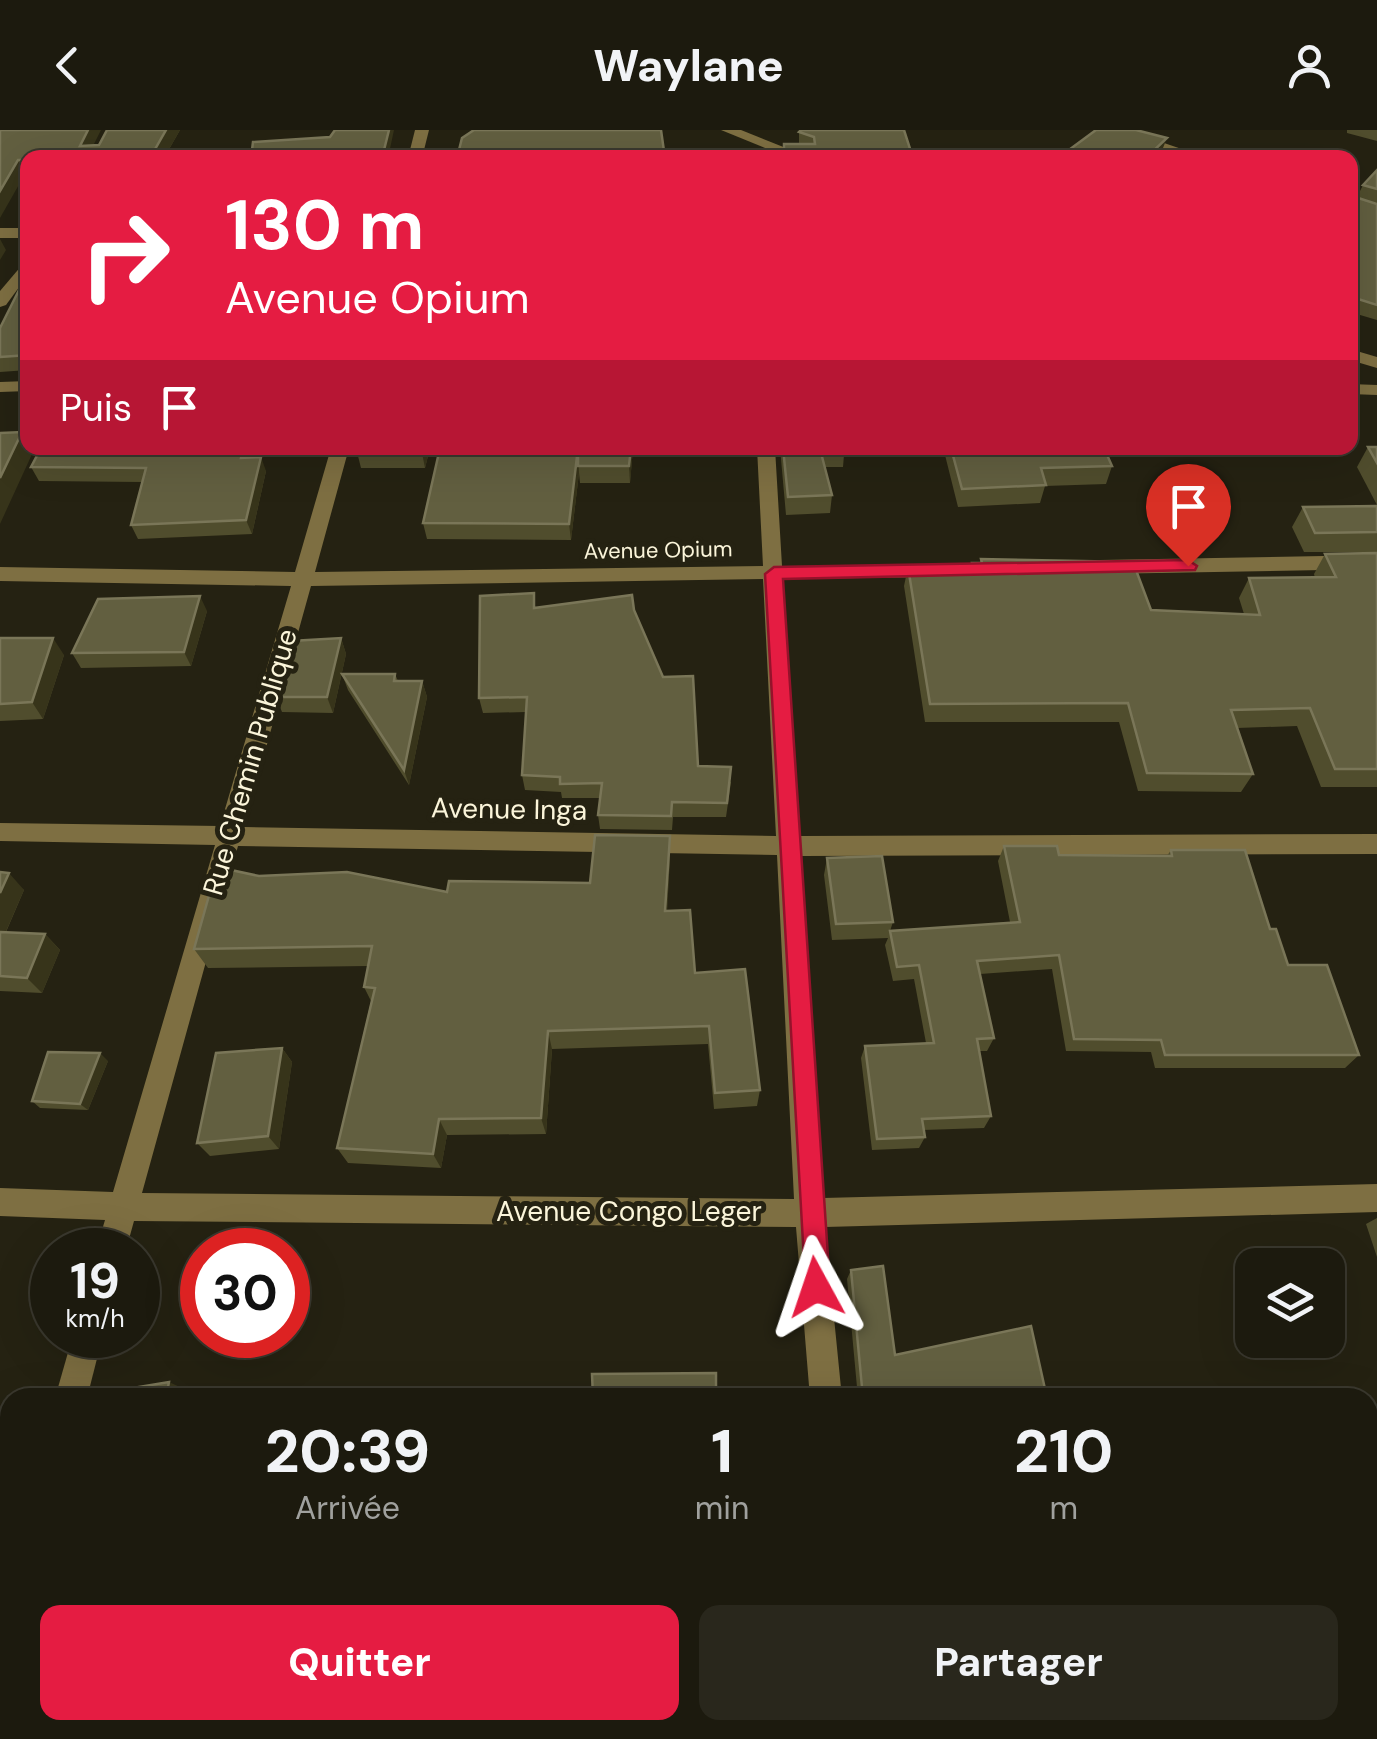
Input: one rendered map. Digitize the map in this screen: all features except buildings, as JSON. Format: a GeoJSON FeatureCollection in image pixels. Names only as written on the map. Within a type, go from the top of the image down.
{"type":"FeatureCollection","features":[{"type":"Feature","properties":{"kind":"street"},"geometry":{"type":"LineString","coordinates":[[728,130],[765,150]]}},
{"type":"Feature","properties":{"kind":"street"},"geometry":{"type":"LineString","coordinates":[[1112,130],[1176,150]]}},
{"type":"Feature","properties":{"kind":"street"},"geometry":{"type":"LineString","coordinates":[[1155,143],[1169,130]]}},
{"type":"Feature","properties":{"kind":"street"},"geometry":{"type":"LineString","coordinates":[[0,302],[20,273]]}},
{"type":"Feature","properties":{"kind":"street","name":"Rue Chemin Publique"},"geometry":{"type":"LineString","coordinates":[[117,1228],[338,455]]}},
{"type":"Feature","properties":{"kind":"street"},"geometry":{"type":"LineString","coordinates":[[766,455],[809,1213],[825,1388]]}},
{"type":"Feature","properties":{"kind":"street"},"geometry":{"type":"LineString","coordinates":[[1085,568],[1377,562]]}},
{"type":"Feature","properties":{"kind":"street","name":"Avenue Opium"},"geometry":{"type":"LineString","coordinates":[[0,574],[303,579],[968,570]]}},
{"type":"Feature","properties":{"kind":"street","name":"Avenue Inga"},"geometry":{"type":"LineString","coordinates":[[0,832],[229,833],[786,846],[1377,844]]}},
{"type":"Feature","properties":{"kind":"street","name":"Avenue Congo Leger"},"geometry":{"type":"LineString","coordinates":[[0,1202],[123,1207],[809,1213],[1377,1198]]}},
{"type":"Feature","properties":{"kind":"street"},"geometry":{"type":"LineString","coordinates":[[74,1388],[82,1358]]}},
{"type":"Feature","properties":{"kind":"route"},"geometry":{"type":"LineString","coordinates":[[816,1287],[786,846],[774,574],[1188,566]]}}]}
